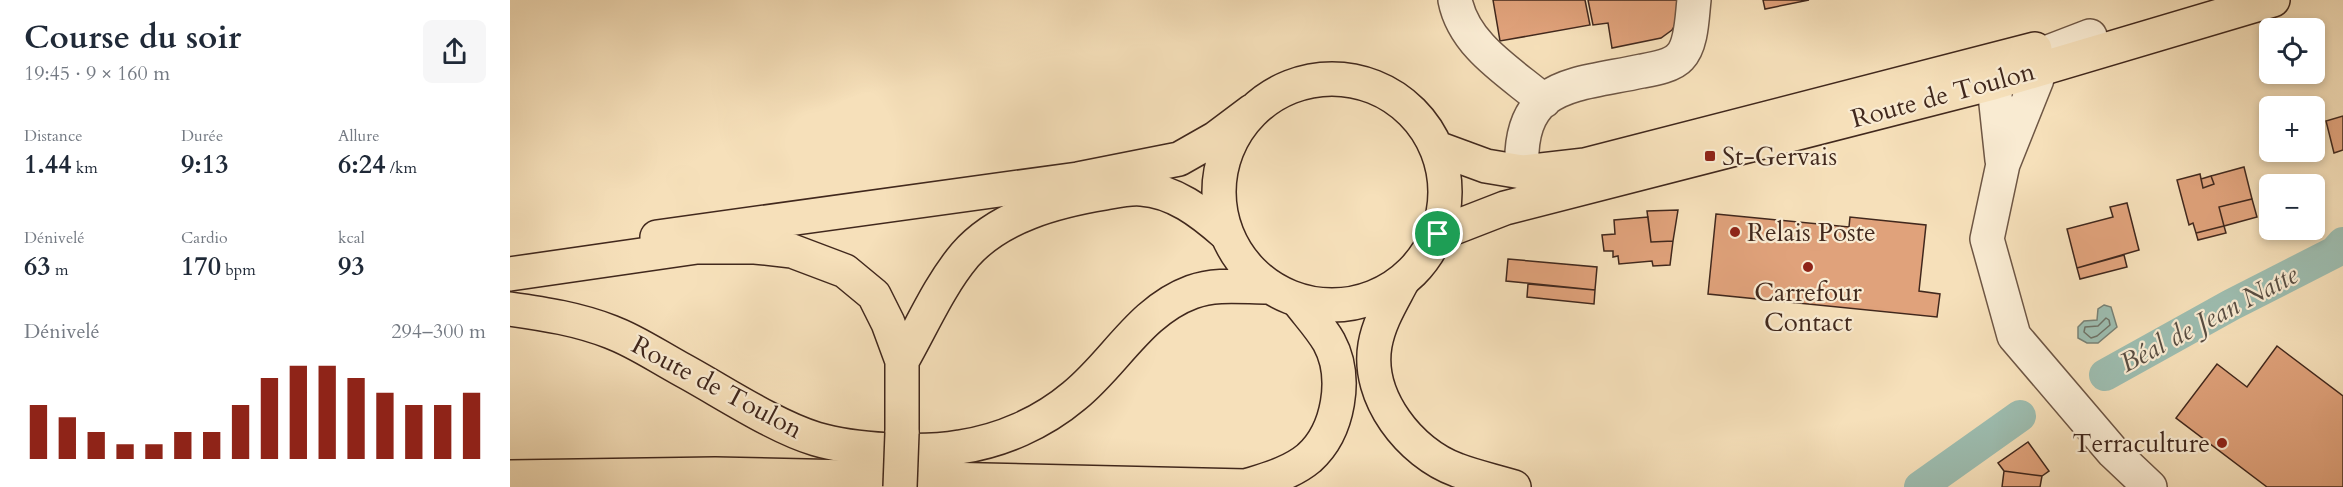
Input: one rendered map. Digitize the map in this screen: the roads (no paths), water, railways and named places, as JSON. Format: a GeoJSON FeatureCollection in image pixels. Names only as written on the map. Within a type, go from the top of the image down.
{"type":"FeatureCollection","features":[{"type":"Feature","properties":{"kind":"main road","name":"Route de Toulon"},"geometry":{"type":"LineString","coordinates":[[1438,234],[1505,208],[1988,72],[2090,36],[2238,0]]}},
{"type":"Feature","properties":{"kind":"main road","name":"Route de Toulon"},"geometry":{"type":"LineString","coordinates":[[1437,147],[1486,166],[1522,172],[1585,165],[1988,72],[2028,67],[2273,0]]}},
{"type":"Feature","properties":{"kind":"main road"},"geometry":{"type":"LineString","coordinates":[[510,258],[1061,181],[1179,159],[1216,138],[1252,111],[1282,89],[1317,79],[1354,80],[1389,93],[1417,117],[1437,147],[1445,176],[1445,206],[1438,234],[1423,261],[1402,282],[1370,300],[1335,306],[1299,302],[1268,287],[1242,263],[1225,233],[1217,200],[1220,168],[1232,137],[1252,111]]}},
{"type":"Feature","properties":{"kind":"main road"},"geometry":{"type":"LineString","coordinates":[[900,487],[902,362],[917,294],[933,267],[951,244],[976,223],[1020,196],[1061,181]]}},
{"type":"Feature","properties":{"kind":"main road"},"geometry":{"type":"LineString","coordinates":[[902,362],[951,273],[967,253],[1004,225],[1032,212],[1086,196],[1141,189],[1171,196],[1200,212],[1225,233]]}},
{"type":"Feature","properties":{"kind":"main road"},"geometry":{"type":"LineString","coordinates":[[510,274],[697,247],[755,247],[792,251],[845,271],[874,295],[888,322],[902,362]]}},
{"type":"Feature","properties":{"kind":"main road"},"geometry":{"type":"LineString","coordinates":[[1402,282],[1382,321],[1374,347],[1373,368],[1378,388],[1390,414],[1407,437],[1455,470],[1514,487]]}},
{"type":"Feature","properties":{"kind":"main road","name":"Route de Toulon"},"geometry":{"type":"LineString","coordinates":[[510,309],[583,322],[614,333],[782,424],[815,439],[865,447],[927,450],[958,448],[996,440],[1053,411],[1075,396],[1123,344],[1171,302],[1193,292],[1215,287],[1268,287]]}},
{"type":"Feature","properties":{"kind":"main road"},"geometry":{"type":"LineString","coordinates":[[510,477],[716,474],[1246,486],[1284,473],[1310,457],[1328,432],[1338,404],[1338,372],[1329,343],[1299,302]]}},
{"type":"Feature","properties":{"kind":"street"},"geometry":{"type":"LineString","coordinates":[[1455,0],[1462,25],[1476,43],[1544,101]]}},
{"type":"Feature","properties":{"kind":"street"},"geometry":{"type":"LineString","coordinates":[[1522,172],[1520,148],[1523,130],[1534,108],[1563,88],[1660,67],[1680,58],[1687,43],[1694,0]]}},
{"type":"Feature","properties":{"kind":"street"},"geometry":{"type":"LineString","coordinates":[[2090,36],[2028,67],[2037,79],[2003,164],[1987,239],[2014,336],[2112,452],[2150,487]]}},
{"type":"Feature","properties":{"kind":"street"},"geometry":{"type":"LineString","coordinates":[[1988,72],[2003,164]]}},
{"type":"Feature","properties":{"kind":"water"},"geometry":{"type":"Polygon","coordinates":[[[2104,305],[2111,307],[2117,327],[2098,343],[2087,343],[2078,338],[2078,327],[2084,321],[2097,320],[2098,309],[2104,305]]]}},
{"type":"Feature","properties":{"kind":"waterway","name":"Béal de Jean Natte"},"geometry":{"type":"LineString","coordinates":[[2105,375],[2231,305],[2335,252],[2343,243]]}},
{"type":"Feature","properties":{"kind":"waterway","name":"Béal de Jean Natte"},"geometry":{"type":"LineString","coordinates":[[1920,487],[2020,416]]}},
{"type":"Feature","properties":{"kind":"place","name":"St-Gervais"},"geometry":{"type":"Point","coordinates":[1710,156]}},
{"type":"Feature","properties":{"kind":"place","name":"Relais Poste"},"geometry":{"type":"Point","coordinates":[1735,232]}},
{"type":"Feature","properties":{"kind":"place","name":"Carrefour Contact"},"geometry":{"type":"Point","coordinates":[1808,267]}},
{"type":"Feature","properties":{"kind":"place","name":"Terraculture"},"geometry":{"type":"Point","coordinates":[2222,443]}}]}
